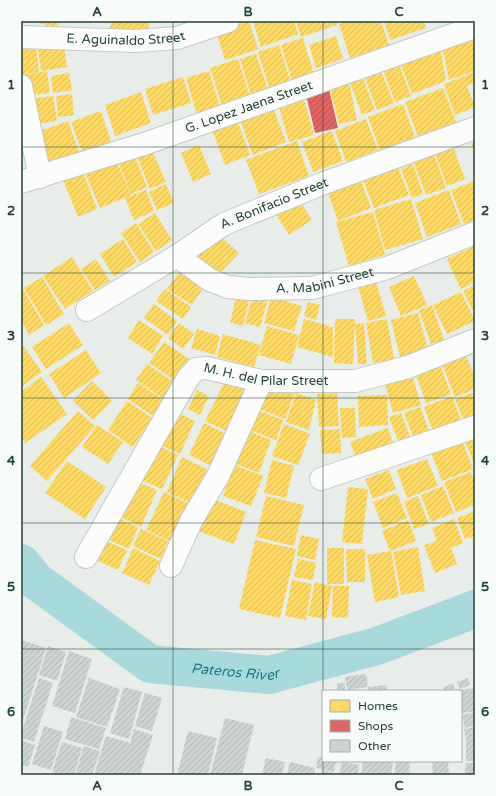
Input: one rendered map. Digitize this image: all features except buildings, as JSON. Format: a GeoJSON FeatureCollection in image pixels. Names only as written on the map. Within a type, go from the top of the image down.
{"type":"FeatureCollection","features":[{"type":"Feature","properties":{"kind":"street","name":"E. Aguinaldo Street"},"geometry":{"type":"LineString","coordinates":[[21,38],[64,30],[136,41],[177,38],[228,21]]}},
{"type":"Feature","properties":{"kind":"street","name":"G. Lopez Jaena Street"},"geometry":{"type":"LineString","coordinates":[[30,180],[144,144],[475,27]]}},
{"type":"Feature","properties":{"kind":"street"},"geometry":{"type":"LineString","coordinates":[[21,86],[30,180]]}},
{"type":"Feature","properties":{"kind":"street","name":"A. Bonifacio Street"},"geometry":{"type":"LineString","coordinates":[[87,310],[177,256],[224,224],[324,183],[475,128]]}},
{"type":"Feature","properties":{"kind":"street","name":"A. Mabini Street"},"geometry":{"type":"LineString","coordinates":[[177,256],[210,280],[228,287],[250,289],[312,288],[387,268],[475,233]]}},
{"type":"Feature","properties":{"kind":"street","name":"M. H. del Pilar Street"},"geometry":{"type":"LineString","coordinates":[[86,557],[188,378],[196,369],[207,368],[261,381],[355,381],[408,367],[473,345]]}},
{"type":"Feature","properties":{"kind":"street"},"geometry":{"type":"LineString","coordinates":[[171,566],[191,521],[218,476],[261,381]]}},
{"type":"Feature","properties":{"kind":"street"},"geometry":{"type":"LineString","coordinates":[[321,479],[475,427]]}},
{"type":"Feature","properties":{"kind":"waterway","name":"Pateros River"},"geometry":{"type":"LineString","coordinates":[[21,563],[36,581],[150,664],[269,675],[377,646],[475,609]]}}]}
